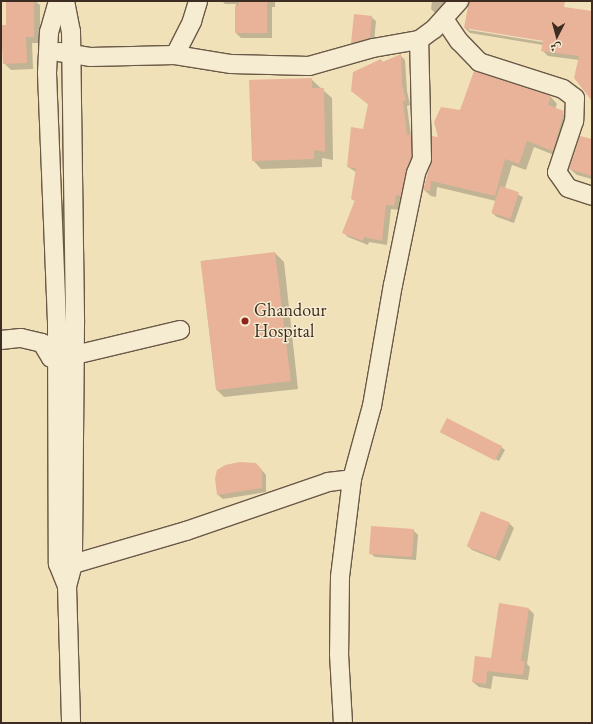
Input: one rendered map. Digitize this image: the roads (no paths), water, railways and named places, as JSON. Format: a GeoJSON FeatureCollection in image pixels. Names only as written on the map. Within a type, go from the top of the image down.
{"type":"FeatureCollection","features":[{"type":"Feature","properties":{"kind":"street"},"geometry":{"type":"LineString","coordinates":[[58,1],[53,14],[47,52],[47,73],[57,325],[69,359]]}},
{"type":"Feature","properties":{"kind":"street"},"geometry":{"type":"LineString","coordinates":[[65,1],[71,31],[70,71],[75,324],[69,359],[65,564],[68,586],[71,723]]}},
{"type":"Feature","properties":{"kind":"street"},"geometry":{"type":"LineString","coordinates":[[175,55],[192,21],[198,1]]}},
{"type":"Feature","properties":{"kind":"street"},"geometry":{"type":"LineString","coordinates":[[47,52],[70,53],[90,57],[175,55],[231,64],[309,66],[373,48],[419,40],[444,19],[458,2]]}},
{"type":"Feature","properties":{"kind":"street"},"geometry":{"type":"LineString","coordinates":[[444,19],[459,41],[479,62],[563,89],[574,98],[574,121],[557,172],[568,188],[592,196]]}},
{"type":"Feature","properties":{"kind":"street"},"geometry":{"type":"LineString","coordinates":[[343,723],[339,654],[340,577],[352,479],[372,406],[393,285],[416,173],[422,159],[419,40]]}},
{"type":"Feature","properties":{"kind":"street"},"geometry":{"type":"LineString","coordinates":[[47,73],[70,71],[90,57]]}},
{"type":"Feature","properties":{"kind":"street"},"geometry":{"type":"LineString","coordinates":[[42,344],[57,325],[75,324]]}},
{"type":"Feature","properties":{"kind":"street"},"geometry":{"type":"LineString","coordinates":[[1,340],[21,338],[42,344],[49,355],[69,359],[180,330]]}},
{"type":"Feature","properties":{"kind":"street"},"geometry":{"type":"LineString","coordinates":[[65,564],[236,516],[328,482],[352,479]]}},
{"type":"Feature","properties":{"kind":"place","name":"Ghandour Hospital"},"geometry":{"type":"Point","coordinates":[245,321]}}]}
